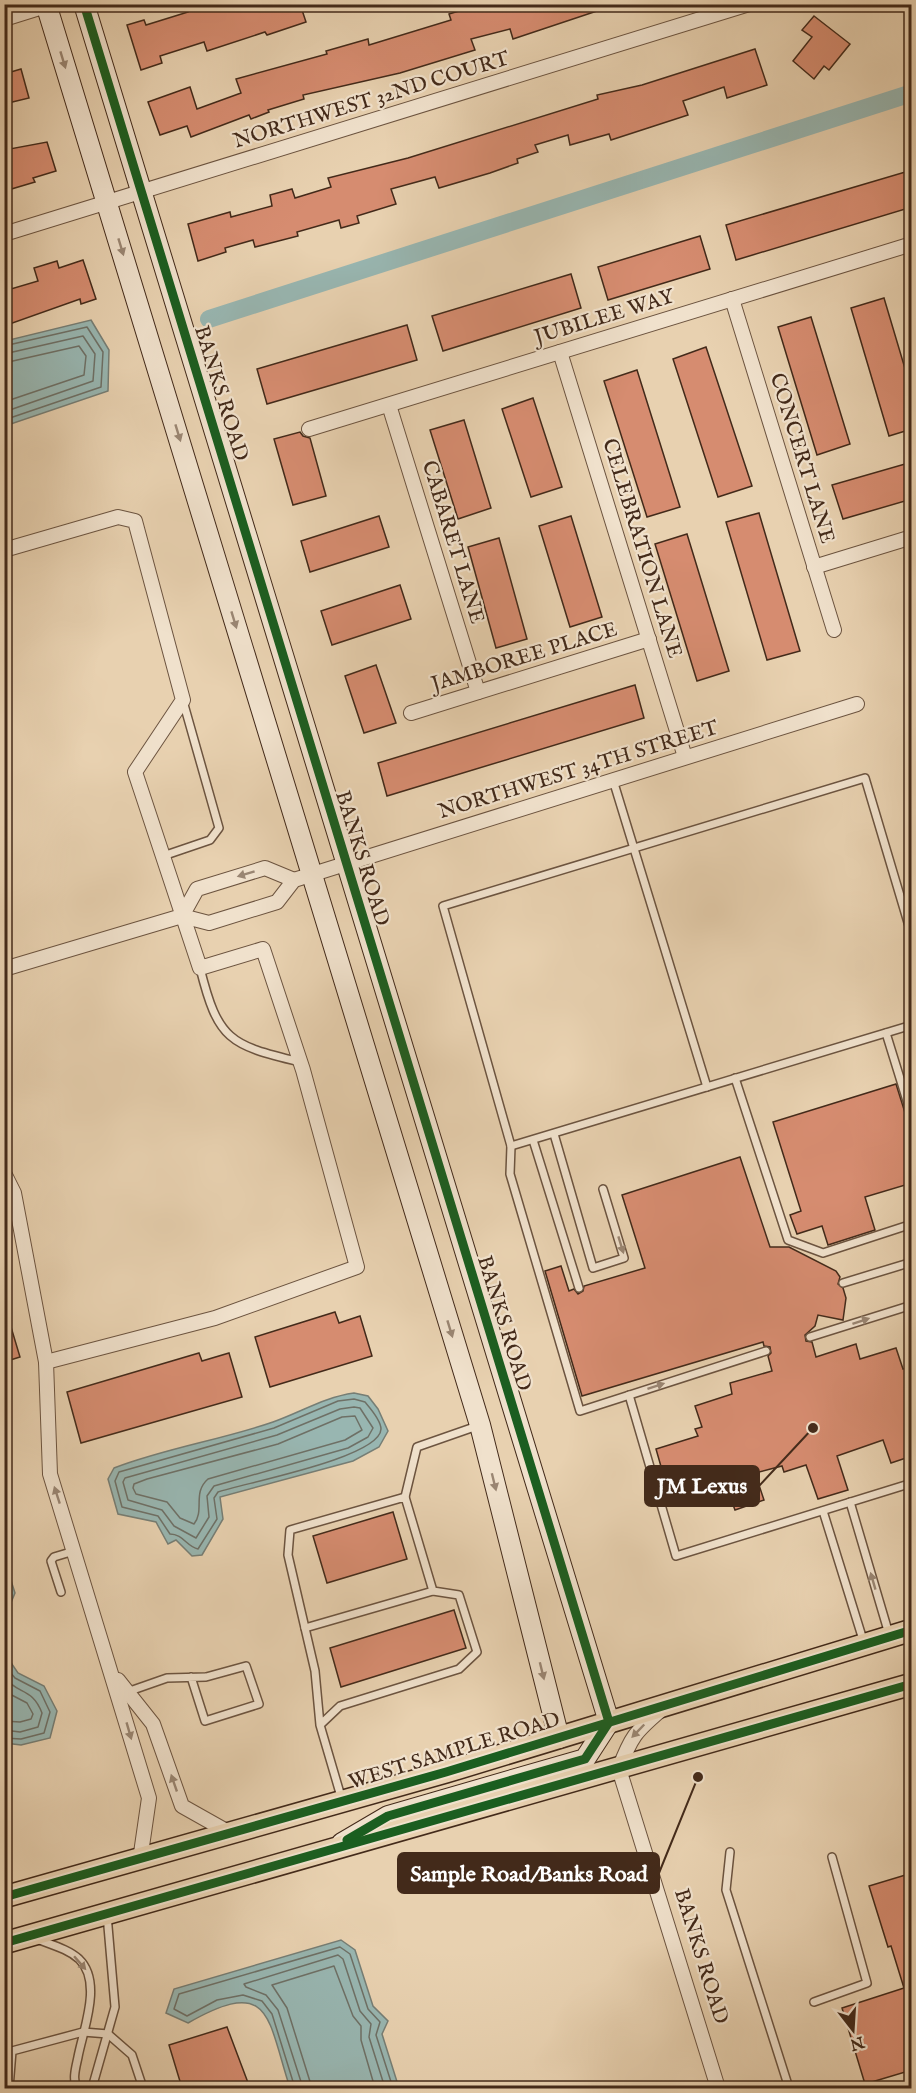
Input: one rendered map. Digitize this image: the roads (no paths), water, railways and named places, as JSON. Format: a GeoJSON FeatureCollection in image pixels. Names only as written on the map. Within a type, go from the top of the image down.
{"type":"FeatureCollection","features":[{"type":"Feature","properties":{"kind":"main road","name":"WEST SAMPLE ROAD"},"geometry":{"type":"LineString","coordinates":[[4,1897],[343,1802],[912,1630]]}},
{"type":"Feature","properties":{"kind":"main road"},"geometry":{"type":"LineString","coordinates":[[4,1943],[912,1684]]}},
{"type":"Feature","properties":{"kind":"street","name":"BANKS ROAD"},"geometry":{"type":"LineString","coordinates":[[84,4],[609,1722]]}},
{"type":"Feature","properties":{"kind":"street","name":"NORTHWEST 32ND COURT"},"geometry":{"type":"LineString","coordinates":[[4,234],[749,4]]}},
{"type":"Feature","properties":{"kind":"street"},"geometry":{"type":"LineString","coordinates":[[4,20],[48,5],[303,878],[480,1425],[559,1738]]}},
{"type":"Feature","properties":{"kind":"street","name":"JUBILEE WAY"},"geometry":{"type":"LineString","coordinates":[[309,429],[732,299],[910,249]]}},
{"type":"Feature","properties":{"kind":"street","name":"CONCERT LANE"},"geometry":{"type":"LineString","coordinates":[[732,299],[834,630]]}},
{"type":"Feature","properties":{"kind":"street","name":"CELEBRATION LANE"},"geometry":{"type":"LineString","coordinates":[[560,352],[686,757]]}},
{"type":"Feature","properties":{"kind":"street","name":"CABARET LANE"},"geometry":{"type":"LineString","coordinates":[[389,405],[478,692]]}},
{"type":"Feature","properties":{"kind":"street"},"geometry":{"type":"LineString","coordinates":[[4,550],[118,518],[135,521],[183,700],[135,772],[200,968],[263,949],[300,1062],[357,1267],[215,1318],[46,1362]]}},
{"type":"Feature","properties":{"kind":"street"},"geometry":{"type":"LineString","coordinates":[[814,567],[912,537]]}},
{"type":"Feature","properties":{"kind":"street","name":"JAMBOREE PLACE"},"geometry":{"type":"LineString","coordinates":[[411,713],[649,639]]}},
{"type":"Feature","properties":{"kind":"street","name":"NORTHWEST 34TH STREET"},"geometry":{"type":"LineString","coordinates":[[303,878],[857,704]]}},
{"type":"Feature","properties":{"kind":"street"},"geometry":{"type":"LineString","coordinates":[[182,916],[197,889],[265,868],[303,878]]}},
{"type":"Feature","properties":{"kind":"street"},"geometry":{"type":"LineString","coordinates":[[4,969],[182,916],[208,923],[277,902],[303,878]]}},
{"type":"Feature","properties":{"kind":"street"},"geometry":{"type":"LineString","coordinates":[[4,1173],[14,1193],[46,1362],[50,1474],[113,1675],[148,1798],[140,1860]]}},
{"type":"Feature","properties":{"kind":"street"},"geometry":{"type":"LineString","coordinates":[[113,1675],[153,1724],[182,1806],[230,1833]]}},
{"type":"Feature","properties":{"kind":"street"},"geometry":{"type":"LineString","coordinates":[[619,1768],[629,1740],[636,1731],[670,1702]]}},
{"type":"Feature","properties":{"kind":"street"},"geometry":{"type":"LineString","coordinates":[[330,1850],[388,1816],[585,1759],[609,1722]]}},
{"type":"Feature","properties":{"kind":"street","name":"BANKS ROAD"},"geometry":{"type":"LineString","coordinates":[[619,1768],[718,2088]]}},
{"type":"Feature","properties":{"kind":"lane"},"geometry":{"type":"LineString","coordinates":[[162,856],[210,840],[219,828],[183,700]]}},
{"type":"Feature","properties":{"kind":"lane"},"geometry":{"type":"LineString","coordinates":[[766,1351],[580,1411],[510,1174],[511,1146],[443,906],[865,778],[912,936]]}},
{"type":"Feature","properties":{"kind":"lane"},"geometry":{"type":"LineString","coordinates":[[613,780],[707,1087]]}},
{"type":"Feature","properties":{"kind":"lane"},"geometry":{"type":"LineString","coordinates":[[200,968],[209,1007],[222,1030],[234,1041],[300,1062]]}},
{"type":"Feature","properties":{"kind":"lane"},"geometry":{"type":"LineString","coordinates":[[511,1146],[912,1025]]}},
{"type":"Feature","properties":{"kind":"lane"},"geometry":{"type":"LineString","coordinates":[[886,1033],[912,1117]]}},
{"type":"Feature","properties":{"kind":"lane"},"geometry":{"type":"LineString","coordinates":[[735,1078],[788,1240],[823,1253],[912,1224]]}},
{"type":"Feature","properties":{"kind":"lane"},"geometry":{"type":"LineString","coordinates":[[554,1134],[593,1268],[624,1258],[603,1190]]}},
{"type":"Feature","properties":{"kind":"lane"},"geometry":{"type":"LineString","coordinates":[[533,1140],[579,1288]]}},
{"type":"Feature","properties":{"kind":"lane"},"geometry":{"type":"LineString","coordinates":[[843,1283],[912,1262]]}},
{"type":"Feature","properties":{"kind":"lane"},"geometry":{"type":"LineString","coordinates":[[810,1337],[912,1305]]}},
{"type":"Feature","properties":{"kind":"lane"},"geometry":{"type":"LineString","coordinates":[[629,1395],[676,1556],[912,1483]]}},
{"type":"Feature","properties":{"kind":"lane"},"geometry":{"type":"LineString","coordinates":[[433,1591],[405,1497],[417,1447],[480,1425]]}},
{"type":"Feature","properties":{"kind":"lane"},"geometry":{"type":"LineString","coordinates":[[343,1802],[320,1725],[315,1671],[288,1554],[290,1530],[405,1497]]}},
{"type":"Feature","properties":{"kind":"lane"},"geometry":{"type":"LineString","coordinates":[[850,1502],[889,1637]]}},
{"type":"Feature","properties":{"kind":"lane"},"geometry":{"type":"LineString","coordinates":[[824,1511],[865,1644]]}},
{"type":"Feature","properties":{"kind":"lane"},"geometry":{"type":"LineString","coordinates":[[61,1592],[51,1561],[54,1557],[74,1551]]}},
{"type":"Feature","properties":{"kind":"lane"},"geometry":{"type":"LineString","coordinates":[[305,1628],[433,1591],[459,1595],[477,1652],[459,1669],[340,1706],[320,1725]]}},
{"type":"Feature","properties":{"kind":"lane"},"geometry":{"type":"LineString","coordinates":[[127,1692],[167,1678],[191,1677],[206,1677],[246,1666],[259,1704],[205,1721],[191,1677]]}},
{"type":"Feature","properties":{"kind":"lane"},"geometry":{"type":"LineString","coordinates":[[730,1852],[726,1890],[789,2088]]}},
{"type":"Feature","properties":{"kind":"lane"},"geometry":{"type":"LineString","coordinates":[[814,2002],[867,1983],[832,1857]]}},
{"type":"Feature","properties":{"kind":"lane"},"geometry":{"type":"LineString","coordinates":[[92,2088],[115,2007],[107,1915]]}},
{"type":"Feature","properties":{"kind":"lane"},"geometry":{"type":"LineString","coordinates":[[29,1936],[64,1949],[79,1960],[86,1969],[92,2001],[75,2069],[74,2083],[77,2088]]}},
{"type":"Feature","properties":{"kind":"lane"},"geometry":{"type":"LineString","coordinates":[[9,2088],[12,2051],[83,2032],[108,2034],[132,2055],[143,2088]]}},
{"type":"Feature","properties":{"kind":"water"},"geometry":{"type":"Polygon","coordinates":[[[91,320],[109,350],[108,391],[5,426],[5,341],[91,320]]]}},
{"type":"Feature","properties":{"kind":"water"},"geometry":{"type":"Polygon","coordinates":[[[354,1393],[368,1396],[378,1409],[388,1431],[379,1447],[353,1461],[220,1497],[223,1519],[202,1555],[192,1556],[176,1540],[168,1544],[156,1522],[118,1514],[108,1479],[114,1468],[253,1428],[323,1401],[354,1393]]]}},
{"type":"Feature","properties":{"kind":"water"},"geometry":{"type":"Polygon","coordinates":[[[4,1562],[15,1593],[5,1617],[4,1562]]]}},
{"type":"Feature","properties":{"kind":"water"},"geometry":{"type":"Polygon","coordinates":[[[5,1654],[18,1673],[44,1686],[57,1711],[50,1738],[21,1745],[5,1743],[5,1654]]]}},
{"type":"Feature","properties":{"kind":"water"},"geometry":{"type":"Polygon","coordinates":[[[341,1940],[355,1950],[373,2006],[388,2021],[382,2034],[399,2088],[290,2088],[270,2024],[262,2011],[251,2004],[236,2003],[216,2009],[188,2023],[166,2013],[174,1989],[341,1940]]]}},
{"type":"Feature","properties":{"kind":"waterway"},"geometry":{"type":"LineString","coordinates":[[209,319],[912,93]]}},
{"type":"Feature","properties":{"kind":"place","name":"JM Lexus"},"geometry":{"type":"Point","coordinates":[813,1428]}},
{"type":"Feature","properties":{"kind":"place","name":"Sample Road/Banks Road"},"geometry":{"type":"Point","coordinates":[698,1777]}}]}
